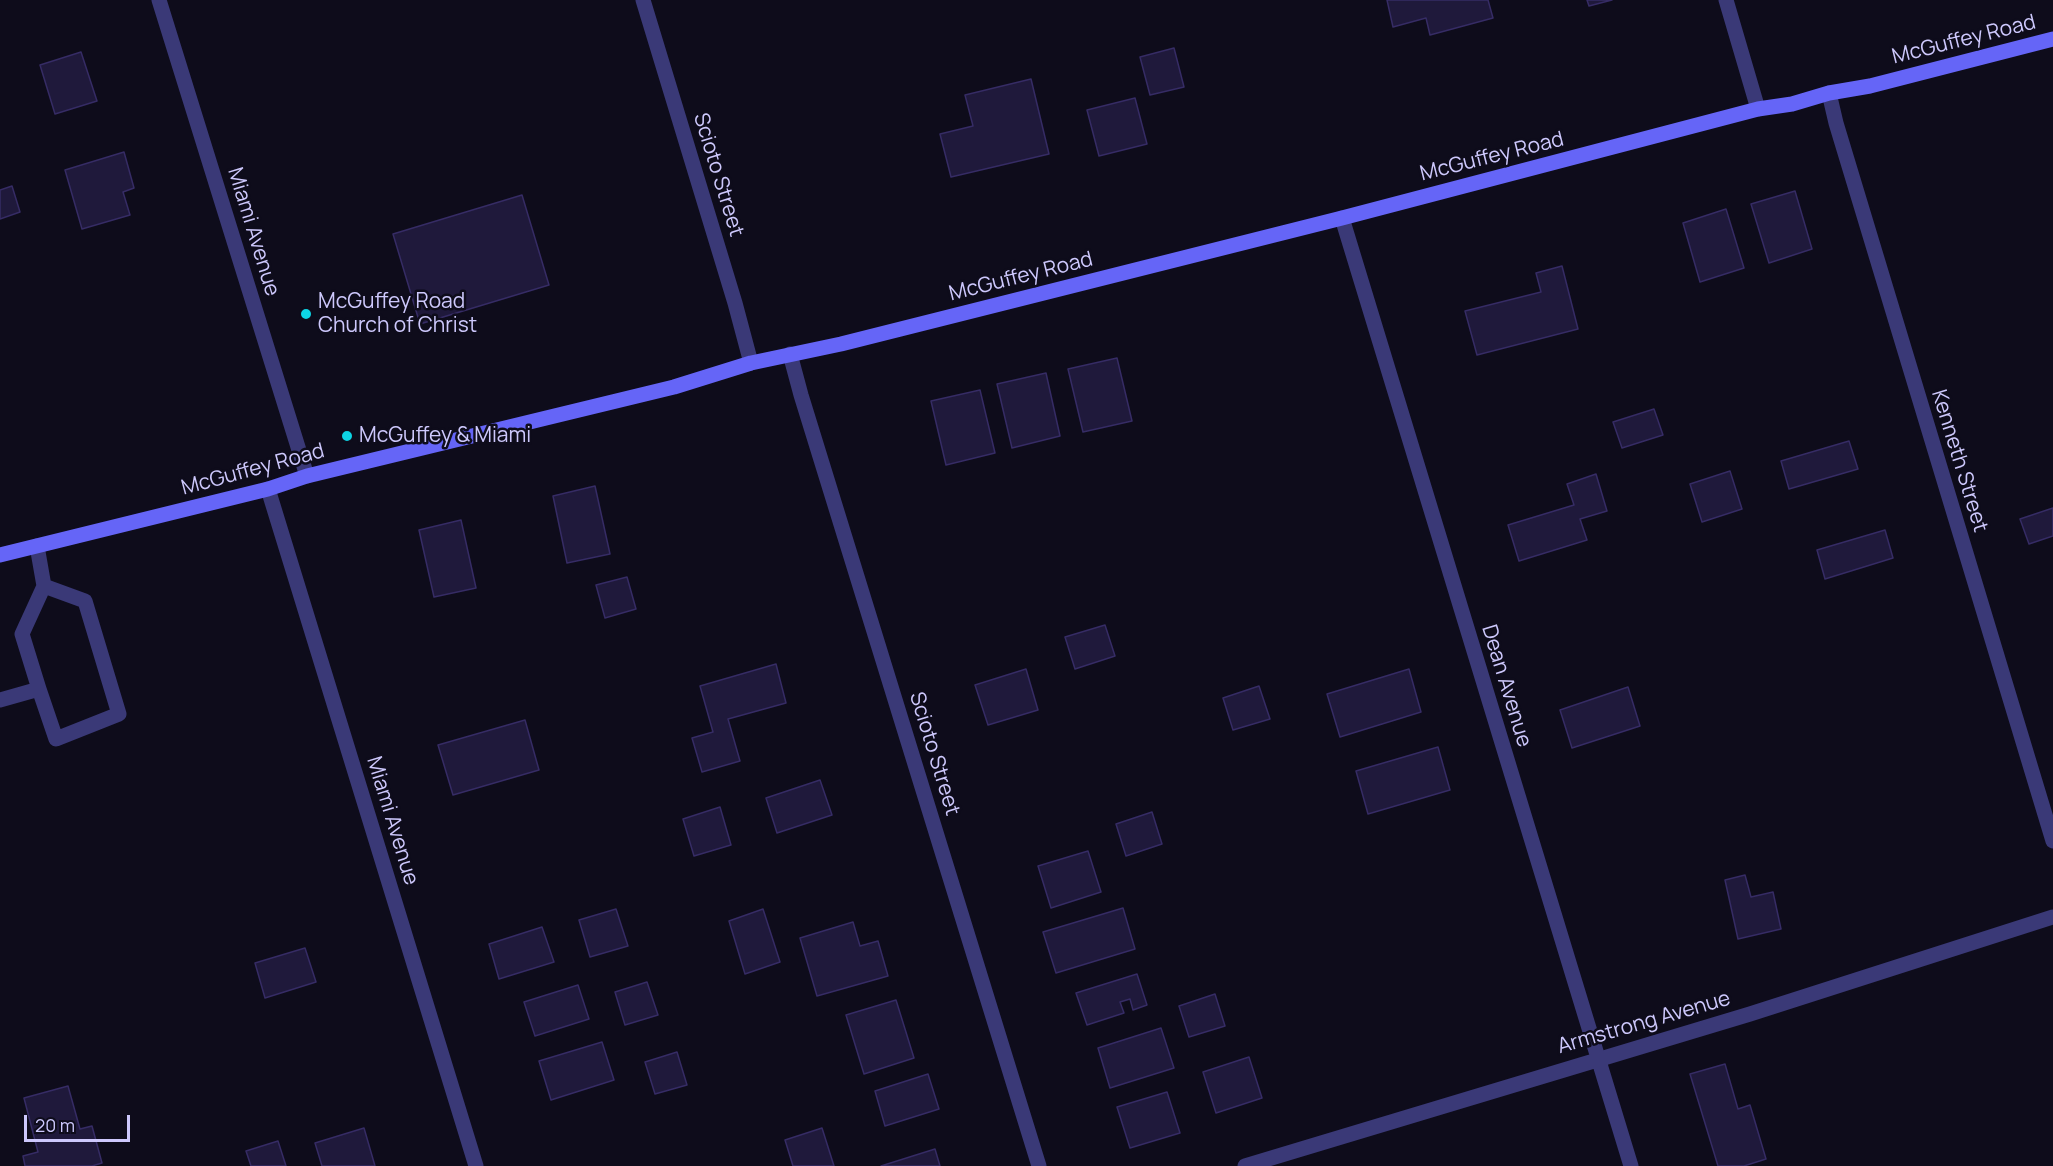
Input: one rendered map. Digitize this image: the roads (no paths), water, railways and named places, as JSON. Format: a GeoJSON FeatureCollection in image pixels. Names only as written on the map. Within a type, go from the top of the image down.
{"type":"FeatureCollection","features":[{"type":"Feature","properties":{"kind":"street","name":"Miami Avenue"},"geometry":{"type":"LineString","coordinates":[[159,0],[307,476]]}},
{"type":"Feature","properties":{"kind":"street","name":"Scioto Street"},"geometry":{"type":"LineString","coordinates":[[643,0],[751,363]]}},
{"type":"Feature","properties":{"kind":"street"},"geometry":{"type":"LineString","coordinates":[[1726,0],[1758,109]]}},
{"type":"Feature","properties":{"kind":"street","name":"McGuffey Road"},"geometry":{"type":"LineString","coordinates":[[0,555],[268,489],[307,476],[674,387],[751,363],[841,344],[1342,218],[1758,109],[1792,104],[1828,93],[1870,86],[2053,39]]}},
{"type":"Feature","properties":{"kind":"street","name":"Kenneth Street"},"geometry":{"type":"LineString","coordinates":[[1828,93],[2053,841]]}},
{"type":"Feature","properties":{"kind":"street","name":"Dean Avenue"},"geometry":{"type":"LineString","coordinates":[[1342,218],[1632,1166]]}},
{"type":"Feature","properties":{"kind":"street","name":"Scioto Street"},"geometry":{"type":"LineString","coordinates":[[790,354],[804,406],[1039,1166]]}},
{"type":"Feature","properties":{"kind":"street","name":"Miami Avenue"},"geometry":{"type":"LineString","coordinates":[[268,489],[476,1166]]}},
{"type":"Feature","properties":{"kind":"street"},"geometry":{"type":"LineString","coordinates":[[37,546],[44,586],[22,634],[56,739],[119,714],[85,601],[44,586]]}},
{"type":"Feature","properties":{"kind":"street"},"geometry":{"type":"LineString","coordinates":[[0,700],[39,689]]}},
{"type":"Feature","properties":{"kind":"street","name":"Armstrong Avenue"},"geometry":{"type":"LineString","coordinates":[[1245,1166],[1750,1014],[2053,917]]}},
{"type":"Feature","properties":{"kind":"place","name":"McGuffey Road Church of Christ"},"geometry":{"type":"Point","coordinates":[306,314]}},
{"type":"Feature","properties":{"kind":"place","name":"McGuffey & Miami"},"geometry":{"type":"Point","coordinates":[347,436]}}]}
